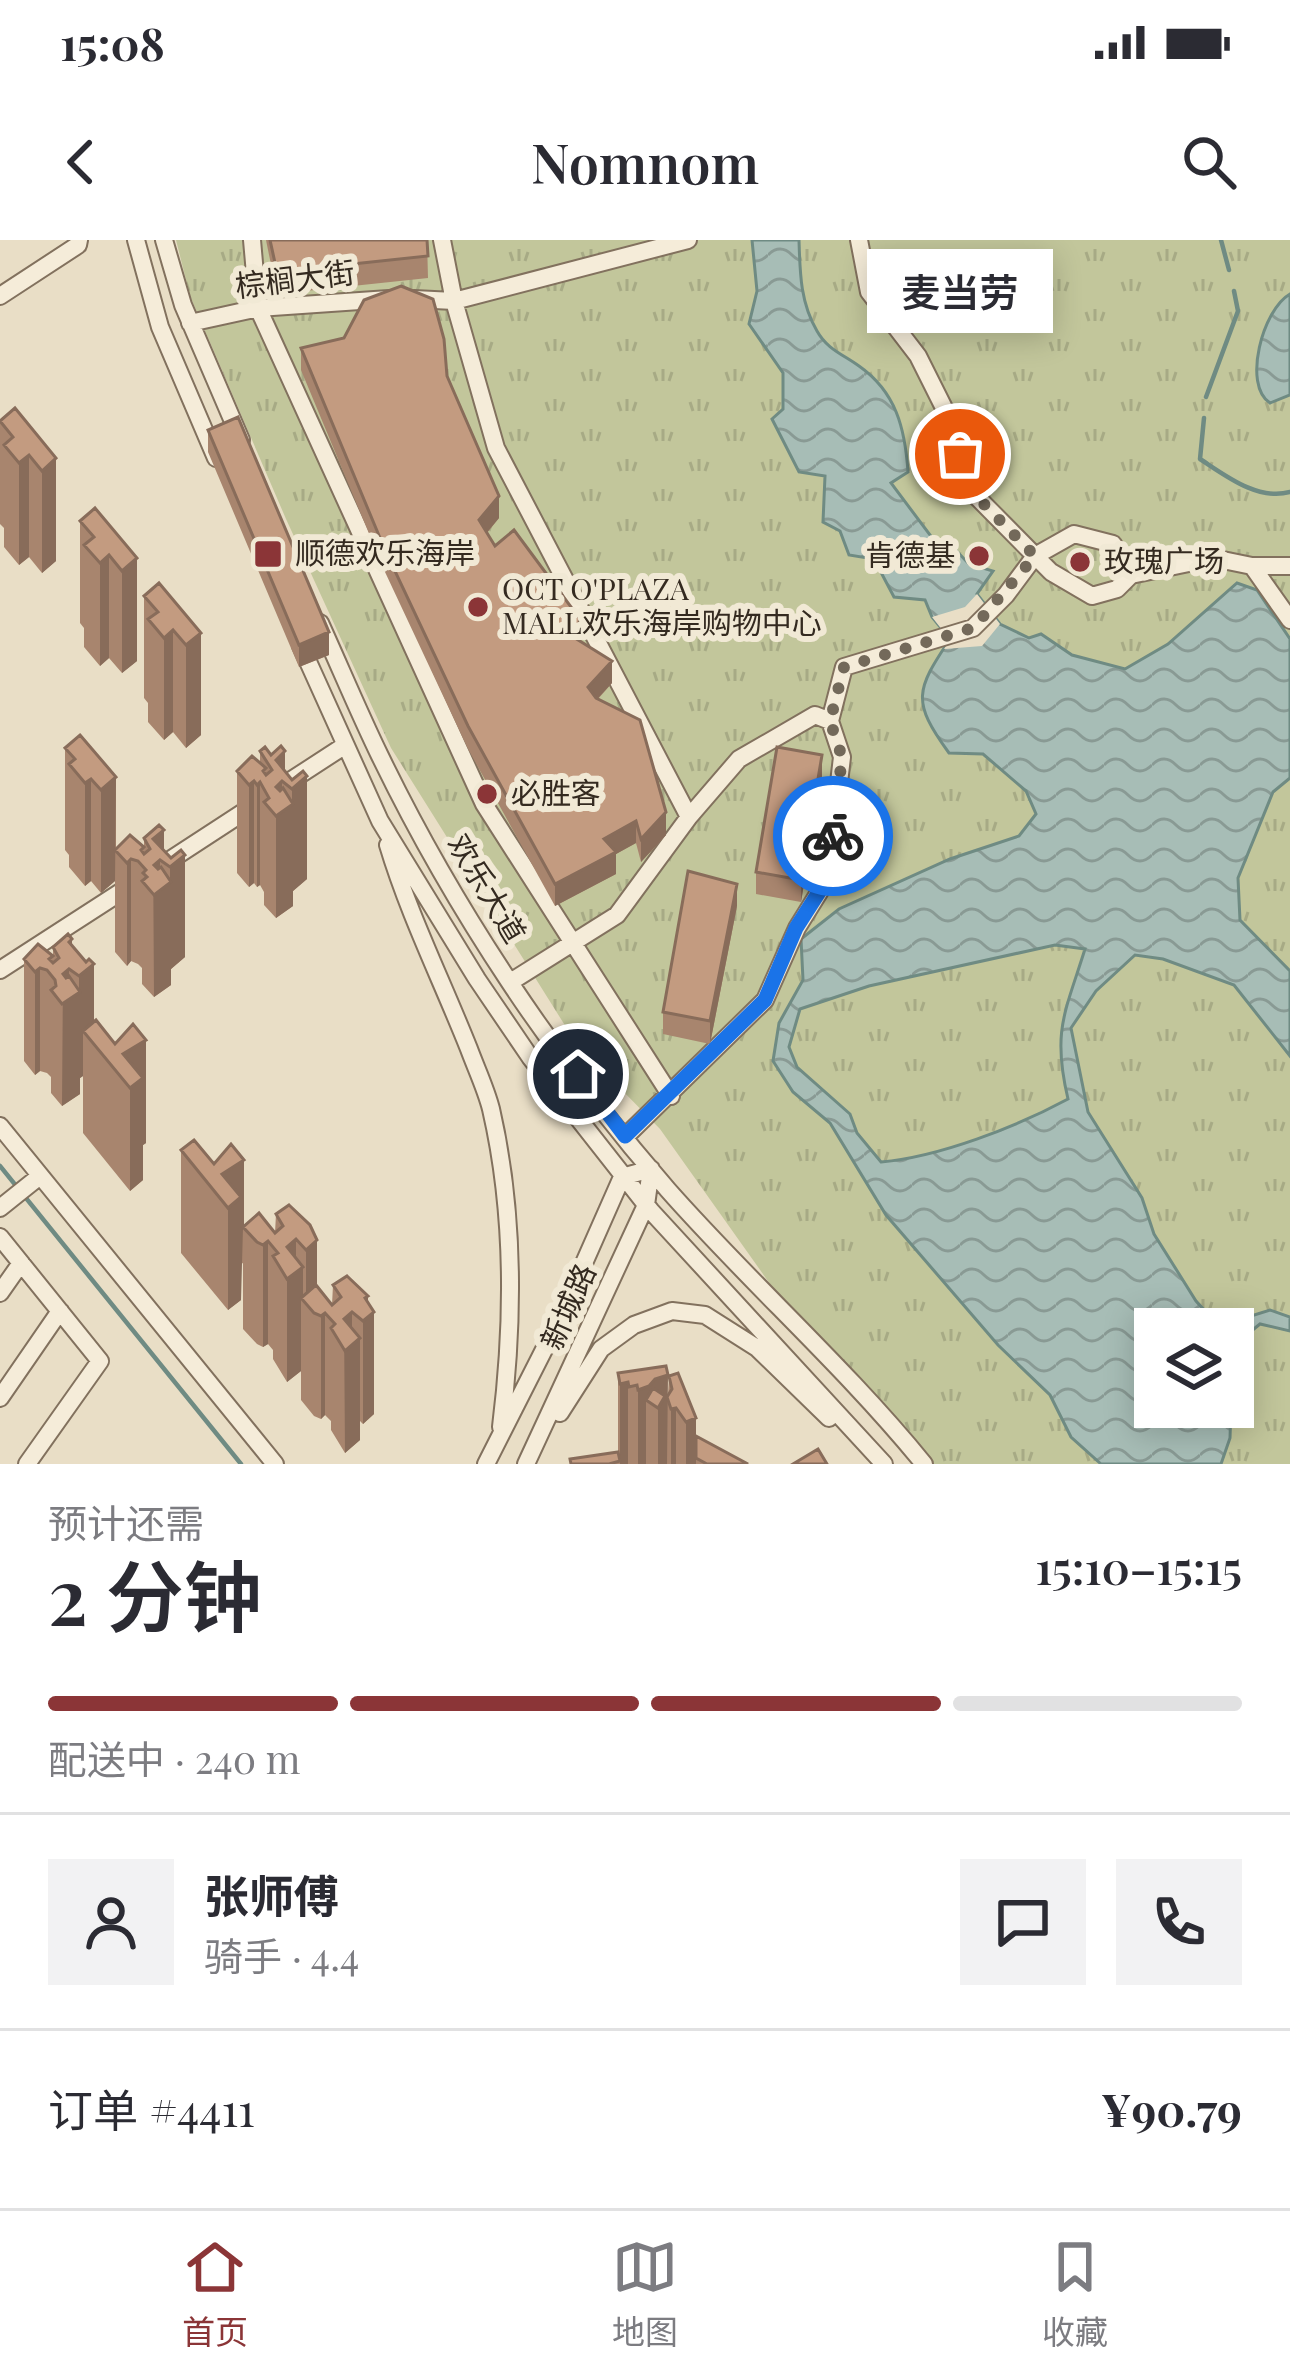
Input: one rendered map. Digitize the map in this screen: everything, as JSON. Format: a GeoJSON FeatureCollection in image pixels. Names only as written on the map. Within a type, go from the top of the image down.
{"type":"FeatureCollection","features":[{"type":"Feature","properties":{"kind":"street"},"geometry":{"type":"LineString","coordinates":[[0,296],[80,240]]}},
{"type":"Feature","properties":{"kind":"street"},"geometry":{"type":"LineString","coordinates":[[136,240],[160,327],[227,481]]}},
{"type":"Feature","properties":{"kind":"street"},"geometry":{"type":"LineString","coordinates":[[164,240],[190,323],[252,466]]}},
{"type":"Feature","properties":{"kind":"street"},"geometry":{"type":"LineString","coordinates":[[252,240],[259,308],[484,804],[670,1096]]}},
{"type":"Feature","properties":{"kind":"street"},"geometry":{"type":"LineString","coordinates":[[442,240],[454,301],[496,448],[689,817]]}},
{"type":"Feature","properties":{"kind":"street","name":"棕榈大街"},"geometry":{"type":"LineString","coordinates":[[190,323],[259,308],[367,298],[454,301],[688,240]]}},
{"type":"Feature","properties":{"kind":"street"},"geometry":{"type":"LineString","coordinates":[[859,240],[869,292],[918,356],[947,414],[974,494],[1051,572],[1093,596],[1117,589],[1130,575],[1213,558],[1252,566],[1290,566]]}},
{"type":"Feature","properties":{"kind":"street"},"geometry":{"type":"LineString","coordinates":[[625,1136],[765,1000],[796,928],[828,878],[842,757],[830,721],[844,667],[973,628],[1035,556],[1074,534],[1113,544],[1130,575]]}},
{"type":"Feature","properties":{"kind":"street"},"geometry":{"type":"LineString","coordinates":[[1252,566],[1290,620]]}},
{"type":"Feature","properties":{"kind":"street","name":"欢乐大道"},"geometry":{"type":"LineString","coordinates":[[315,612],[381,758],[452,890],[578,1074],[651,1169],[924,1464]]}},
{"type":"Feature","properties":{"kind":"street","name":"欢乐大道"},"geometry":{"type":"LineString","coordinates":[[292,626],[380,821],[477,979],[622,1177],[881,1464]]}},
{"type":"Feature","properties":{"kind":"street"},"geometry":{"type":"LineString","coordinates":[[512,981],[617,915],[689,817],[739,759],[815,715],[830,721]]}},
{"type":"Feature","properties":{"kind":"street"},"geometry":{"type":"LineString","coordinates":[[0,970],[344,746]]}},
{"type":"Feature","properties":{"kind":"street"},"geometry":{"type":"LineString","coordinates":[[380,821],[403,896],[491,1106],[507,1220],[511,1345],[500,1438]]}},
{"type":"Feature","properties":{"kind":"street"},"geometry":{"type":"LineString","coordinates":[[556,1091],[578,1074]]}},
{"type":"Feature","properties":{"kind":"street"},"geometry":{"type":"LineString","coordinates":[[0,1126],[37,1179],[275,1464]]}},
{"type":"Feature","properties":{"kind":"street"},"geometry":{"type":"LineString","coordinates":[[622,1177],[651,1169]]}},
{"type":"Feature","properties":{"kind":"street","name":"新城路"},"geometry":{"type":"LineString","coordinates":[[526,1464],[646,1205],[651,1169]]}},
{"type":"Feature","properties":{"kind":"street","name":"新城路"},"geometry":{"type":"LineString","coordinates":[[486,1464],[558,1322],[622,1177]]}},
{"type":"Feature","properties":{"kind":"street"},"geometry":{"type":"LineString","coordinates":[[2,1207],[37,1179]]}},
{"type":"Feature","properties":{"kind":"street"},"geometry":{"type":"LineString","coordinates":[[0,1237],[100,1361],[27,1464]]}},
{"type":"Feature","properties":{"kind":"street"},"geometry":{"type":"LineString","coordinates":[[0,1294],[21,1263]]}},
{"type":"Feature","properties":{"kind":"street"},"geometry":{"type":"LineString","coordinates":[[732,1300],[752,1279]]}},
{"type":"Feature","properties":{"kind":"street"},"geometry":{"type":"LineString","coordinates":[[0,1398],[60,1311]]}},
{"type":"Feature","properties":{"kind":"street"},"geometry":{"type":"LineString","coordinates":[[526,1464],[601,1349],[634,1325],[672,1311],[705,1316],[757,1348],[881,1464]]}},
{"type":"Feature","properties":{"kind":"street"},"geometry":{"type":"LineString","coordinates":[[558,1322],[574,1312],[580,1318],[581,1347]]}},
{"type":"Feature","properties":{"kind":"green space"},"geometry":{"type":"Polygon","coordinates":[[[176,240],[1290,240],[1290,1464],[932,1464],[780,1298],[660,1129],[576,1043],[391,748],[190,296],[176,240]]]}},
{"type":"Feature","properties":{"kind":"water"},"geometry":{"type":"Polygon","coordinates":[[[752,240],[799,240],[804,298],[817,331],[830,347],[872,376],[896,412],[908,472],[891,483],[936,543],[948,542],[969,564],[993,571],[977,594],[1000,624],[1029,638],[1041,634],[1072,655],[1125,669],[1168,644],[1237,583],[1257,590],[1290,639],[1290,778],[1273,792],[1238,878],[1240,920],[1290,971],[1290,1056],[1234,985],[1163,959],[1135,955],[1096,991],[1071,1028],[1088,1112],[1142,1198],[1154,1234],[1202,1308],[1134,1308],[1134,1428],[1230,1428],[1221,1464],[1101,1464],[1071,1437],[1050,1395],[998,1345],[886,1215],[830,1123],[793,1092],[773,1061],[779,1023],[803,980],[801,939],[839,909],[950,859],[1019,836],[1036,814],[1026,791],[983,754],[949,753],[928,720],[922,696],[925,684],[950,639],[925,600],[894,597],[874,559],[849,555],[840,531],[823,522],[825,476],[799,472],[772,419],[783,409],[783,373],[749,324],[757,291],[752,240]],[[1055,945],[869,986],[800,1009],[789,1047],[797,1067],[850,1114],[857,1133],[881,1162],[977,1139],[1068,1099],[1061,1056],[1067,1007],[1085,949],[1055,945]]]}},
{"type":"Feature","properties":{"kind":"water"},"geometry":{"type":"Polygon","coordinates":[[[1290,294],[1290,395],[1270,403],[1258,380],[1259,347],[1272,315],[1290,294]]]}},
{"type":"Feature","properties":{"kind":"water"},"geometry":{"type":"Polygon","coordinates":[[[1270,1310],[1290,1317],[1290,1331],[1260,1324],[1254,1329],[1254,1315],[1270,1310]]]}},
{"type":"Feature","properties":{"kind":"pier"},"geometry":{"type":"Polygon","coordinates":[[[977,594],[1000,624],[982,646],[944,649],[950,640],[932,617],[965,607],[977,594]]]}},
{"type":"Feature","properties":{"kind":"building"},"geometry":{"type":"Polygon","coordinates":[[[270,240],[427,240],[428,256],[277,272],[270,240]]]}},
{"type":"Feature","properties":{"kind":"building","name":"OCT O'PLAZA MALL欢乐海岸购物中心"},"geometry":{"type":"Polygon","coordinates":[[[401,286],[433,299],[444,339],[447,376],[499,496],[479,520],[495,546],[514,530],[580,619],[575,638],[612,661],[588,687],[596,698],[640,720],[666,812],[641,839],[636,821],[604,839],[616,852],[555,884],[468,726],[385,550],[301,348],[344,338],[364,300],[401,286]]]}},
{"type":"Feature","properties":{"kind":"building"},"geometry":{"type":"Polygon","coordinates":[[[15,408],[56,458],[42,471],[29,455],[19,463],[4,445],[13,437],[0,421],[15,408]]]}},
{"type":"Feature","properties":{"kind":"building"},"geometry":{"type":"Polygon","coordinates":[[[238,417],[329,632],[299,645],[208,430],[238,417]]]}},
{"type":"Feature","properties":{"kind":"building"},"geometry":{"type":"Polygon","coordinates":[[[95,508],[137,558],[122,571],[109,555],[100,563],[84,545],[94,537],[80,521],[95,508]]]}},
{"type":"Feature","properties":{"kind":"building"},"geometry":{"type":"Polygon","coordinates":[[[159,583],[201,633],[186,645],[173,630],[164,638],[148,619],[158,612],[144,596],[159,583]]]}},
{"type":"Feature","properties":{"kind":"building"},"geometry":{"type":"Polygon","coordinates":[[[80,735],[116,777],[101,790],[91,779],[85,783],[69,764],[75,759],[65,748],[80,735]]]}},
{"type":"Feature","properties":{"kind":"building"},"geometry":{"type":"Polygon","coordinates":[[[281,746],[285,751],[276,760],[292,780],[303,771],[307,776],[292,789],[282,781],[276,787],[283,788],[293,804],[276,816],[264,802],[269,798],[260,782],[249,785],[237,771],[252,756],[266,768],[266,775],[272,770],[260,751],[265,747],[271,755],[281,746]]]}},
{"type":"Feature","properties":{"kind":"building"},"geometry":{"type":"Polygon","coordinates":[[[777,747],[822,755],[801,880],[756,872],[777,747]]]}},
{"type":"Feature","properties":{"kind":"building"},"geometry":{"type":"Polygon","coordinates":[[[159,825],[164,830],[153,839],[171,858],[181,850],[185,855],[170,867],[160,860],[154,865],[171,882],[154,895],[142,881],[146,870],[138,861],[127,863],[115,850],[130,835],[144,847],[144,854],[150,849],[144,838],[159,825]]]}},
{"type":"Feature","properties":{"kind":"building"},"geometry":{"type":"Polygon","coordinates":[[[688,871],[737,884],[710,1021],[663,1012],[688,871]]]}},
{"type":"Feature","properties":{"kind":"building"},"geometry":{"type":"Polygon","coordinates":[[[68,934],[86,962],[89,959],[94,964],[79,976],[69,969],[63,974],[80,992],[62,1004],[51,990],[55,980],[47,970],[35,972],[24,959],[38,944],[53,956],[49,959],[53,963],[59,958],[53,947],[68,934]]]}},
{"type":"Feature","properties":{"kind":"building"},"geometry":{"type":"Polygon","coordinates":[[[96,1020],[115,1044],[133,1024],[146,1040],[123,1054],[143,1078],[130,1088],[83,1031],[96,1020]]]}},
{"type":"Feature","properties":{"kind":"building"},"geometry":{"type":"Polygon","coordinates":[[[194,1140],[214,1164],[231,1144],[244,1160],[222,1174],[241,1197],[228,1208],[181,1150],[194,1140]]]}},
{"type":"Feature","properties":{"kind":"building"},"geometry":{"type":"Polygon","coordinates":[[[289,1205],[310,1225],[317,1240],[306,1250],[296,1239],[287,1247],[303,1267],[287,1279],[268,1241],[257,1242],[243,1227],[259,1213],[275,1233],[283,1226],[276,1214],[289,1205]]]}},
{"type":"Feature","properties":{"kind":"building"},"geometry":{"type":"Polygon","coordinates":[[[347,1276],[368,1296],[374,1312],[363,1321],[352,1312],[344,1319],[360,1338],[345,1351],[331,1328],[335,1324],[325,1313],[314,1313],[301,1298],[316,1285],[332,1305],[341,1297],[333,1285],[347,1276]]]}},
{"type":"Feature","properties":{"kind":"building"},"geometry":{"type":"Polygon","coordinates":[[[666,1366],[668,1375],[649,1386],[638,1390],[628,1382],[620,1384],[618,1373],[666,1366]]]}},
{"type":"Feature","properties":{"kind":"building"},"geometry":{"type":"Polygon","coordinates":[[[678,1373],[696,1418],[686,1422],[676,1408],[671,1409],[667,1397],[672,1389],[669,1376],[678,1373]]]}},
{"type":"Feature","properties":{"kind":"building"},"geometry":{"type":"Polygon","coordinates":[[[653,1388],[665,1396],[658,1408],[646,1400],[653,1388]]]}},
{"type":"Feature","properties":{"kind":"building"},"geometry":{"type":"Polygon","coordinates":[[[696,1436],[748,1464],[707,1464],[696,1458],[696,1436]]]}},
{"type":"Feature","properties":{"kind":"building"},"geometry":{"type":"Polygon","coordinates":[[[818,1449],[827,1464],[793,1464],[818,1449]]]}},
{"type":"Feature","properties":{"kind":"building"},"geometry":{"type":"Polygon","coordinates":[[[618,1452],[620,1461],[609,1464],[571,1464],[570,1459],[618,1452]]]}},
{"type":"Feature","properties":{"kind":"waterway"},"geometry":{"type":"LineString","coordinates":[[1221,240],[1229,270]]}},
{"type":"Feature","properties":{"kind":"waterway"},"geometry":{"type":"LineString","coordinates":[[1206,397],[1238,311],[1234,291]]}},
{"type":"Feature","properties":{"kind":"waterway"},"geometry":{"type":"LineString","coordinates":[[1204,418],[1200,459],[1254,490],[1290,492]]}},
{"type":"Feature","properties":{"kind":"waterway"},"geometry":{"type":"LineString","coordinates":[[0,1166],[241,1464]]}},
{"type":"Feature","properties":{"kind":"way so far"},"geometry":{"type":"LineString","coordinates":[[833,836],[842,757],[830,721],[844,667],[973,628],[1035,556],[974,494],[960,454]]}},
{"type":"Feature","properties":{"kind":"place","name":"麦当劳"},"geometry":{"type":"Point","coordinates":[960,454]}},
{"type":"Feature","properties":{"kind":"place","name":"顺德欢乐海岸"},"geometry":{"type":"Point","coordinates":[268,554]}},
{"type":"Feature","properties":{"kind":"place","name":"肯德基"},"geometry":{"type":"Point","coordinates":[979,556]}},
{"type":"Feature","properties":{"kind":"place","name":"玫瑰广场"},"geometry":{"type":"Point","coordinates":[1080,562]}},
{"type":"Feature","properties":{"kind":"place","name":"OCT O'PLAZA MALL欢乐海岸购物中心"},"geometry":{"type":"Point","coordinates":[478,607]}},
{"type":"Feature","properties":{"kind":"place","name":"必胜客"},"geometry":{"type":"Point","coordinates":[487,794]}},
{"type":"Feature","properties":{"kind":"route"},"geometry":{"type":"LineString","coordinates":[[578,1074],[625,1136],[670,1096],[765,1000],[796,928],[828,878],[833,836]]}}]}
